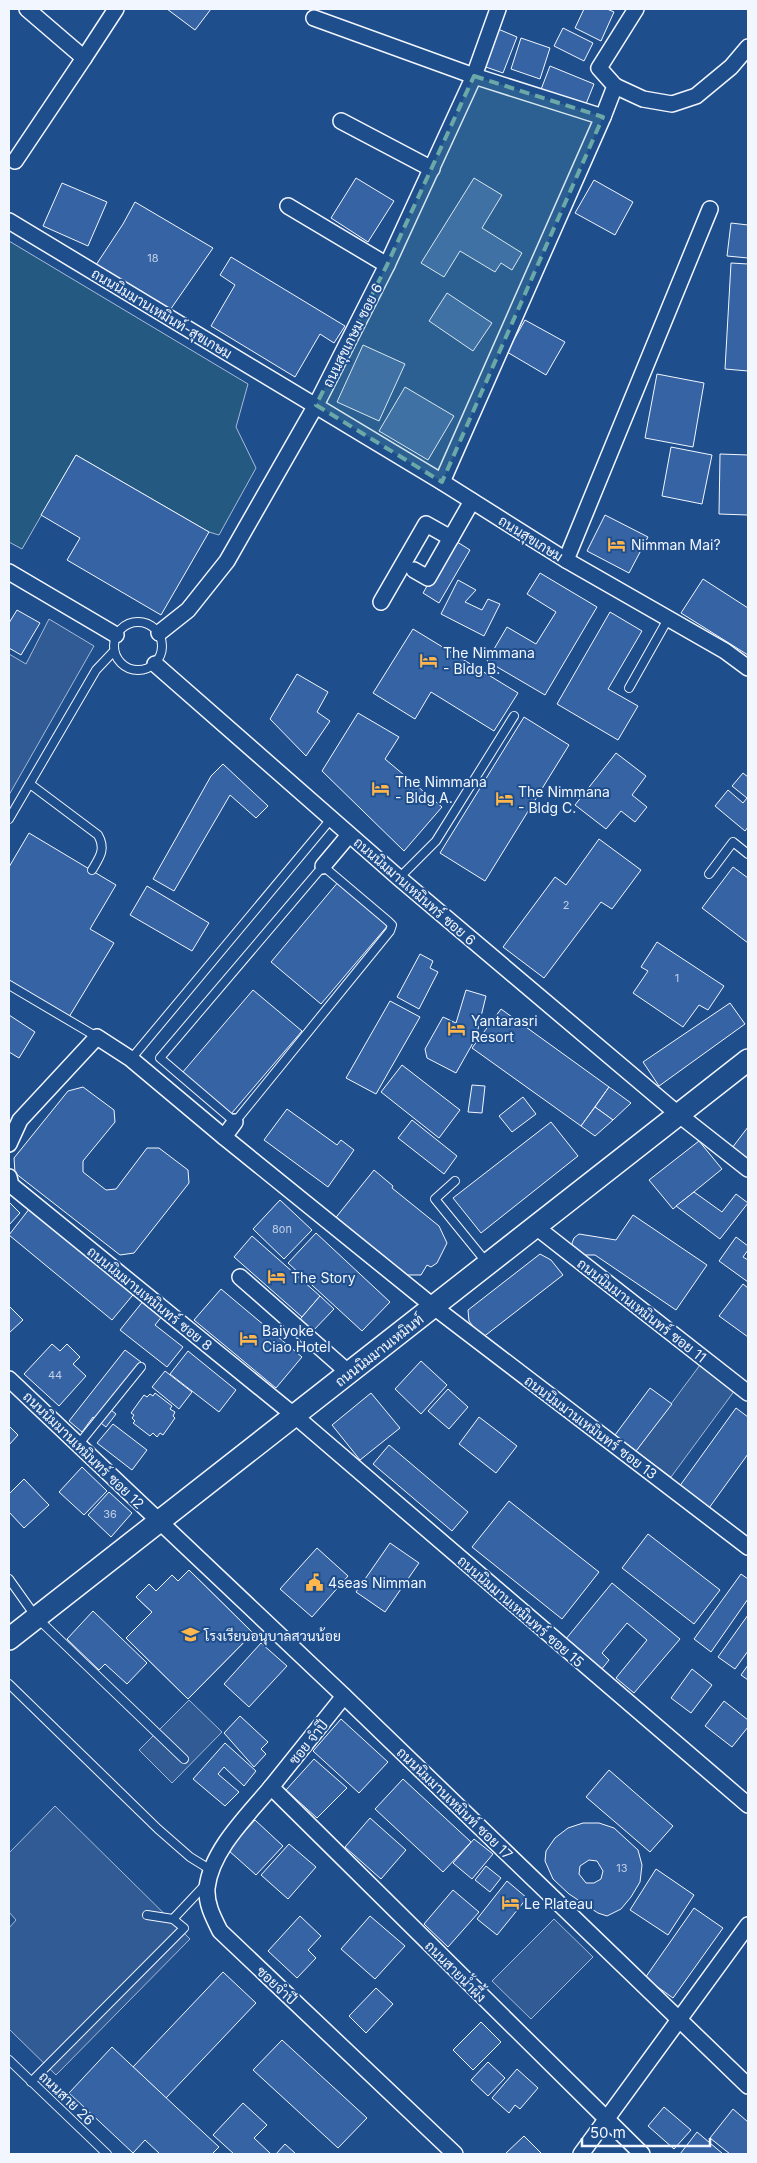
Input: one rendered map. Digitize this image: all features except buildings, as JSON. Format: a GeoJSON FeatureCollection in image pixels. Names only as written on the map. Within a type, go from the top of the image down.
{"type":"FeatureCollection","features":[{"type":"Feature","properties":{"kind":"main road","name":"ถนนนิมมานเหมินท์"},"geometry":{"type":"LineString","coordinates":[[9,1639],[748,1060]]}},
{"type":"Feature","properties":{"kind":"street"},"geometry":{"type":"LineString","coordinates":[[27,9],[84,58]]}},
{"type":"Feature","properties":{"kind":"street"},"geometry":{"type":"LineString","coordinates":[[15,161],[116,9]]}},
{"type":"Feature","properties":{"kind":"street","name":"ถนนสุขเกษม ซอย 6"},"geometry":{"type":"LineString","coordinates":[[159,633],[188,610],[227,561],[316,405],[387,265],[432,169],[474,76],[498,9]]}},
{"type":"Feature","properties":{"kind":"street"},"geometry":{"type":"LineString","coordinates":[[636,9],[599,68],[614,86],[643,99],[672,104],[696,96],[731,67],[748,47]]}},
{"type":"Feature","properties":{"kind":"street"},"geometry":{"type":"LineString","coordinates":[[314,18],[474,76],[603,116]]}},
{"type":"Feature","properties":{"kind":"street"},"geometry":{"type":"LineString","coordinates":[[442,482],[603,116],[614,86]]}},
{"type":"Feature","properties":{"kind":"street"},"geometry":{"type":"LineString","coordinates":[[341,121],[432,169]]}},
{"type":"Feature","properties":{"kind":"street"},"geometry":{"type":"LineString","coordinates":[[288,206],[387,265]]}},
{"type":"Feature","properties":{"kind":"street"},"geometry":{"type":"LineString","coordinates":[[566,560],[710,210]]}},
{"type":"Feature","properties":{"kind":"street","name":"ถนนนิมมานเหมินท์-สุขเกษม"},"geometry":{"type":"LineString","coordinates":[[9,221],[316,405]]}},
{"type":"Feature","properties":{"kind":"street","name":"ถนนสุขเกษม"},"geometry":{"type":"LineString","coordinates":[[316,405],[566,560],[725,651],[748,668]]}},
{"type":"Feature","properties":{"kind":"street"},"geometry":{"type":"LineString","coordinates":[[414,570],[428,578],[472,501]]}},
{"type":"Feature","properties":{"kind":"street"},"geometry":{"type":"LineString","coordinates":[[381,602],[426,524],[451,538]]}},
{"type":"Feature","properties":{"kind":"street"},"geometry":{"type":"LineString","coordinates":[[9,572],[116,635]]}},
{"type":"Feature","properties":{"kind":"street","name":"ถนนนิมมานเหมินทร์ ซอย 6"},"geometry":{"type":"LineString","coordinates":[[155,664],[399,878],[678,1114],[748,1169]]}},
{"type":"Feature","properties":{"kind":"street"},"geometry":{"type":"LineString","coordinates":[[323,866],[349,835]]}},
{"type":"Feature","properties":{"kind":"street"},"geometry":{"type":"LineString","coordinates":[[9,1144],[20,1120],[97,1037]]}},
{"type":"Feature","properties":{"kind":"street","name":"ถนนนิมมานเหมินทร์ ซอย 13"},"geometry":{"type":"LineString","coordinates":[[97,1037],[132,1059],[224,1137],[434,1307],[748,1547]]}},
{"type":"Feature","properties":{"kind":"street"},"geometry":{"type":"LineString","coordinates":[[224,1137],[235,1122]]}},
{"type":"Feature","properties":{"kind":"street","name":"ถนนนิมมานเหมินทร์ ซอย 8"},"geometry":{"type":"LineString","coordinates":[[9,1177],[11,1185],[295,1416]]}},
{"type":"Feature","properties":{"kind":"street","name":"ถนนนิมมานเหมินทร์ ซอย 11"},"geometry":{"type":"LineString","coordinates":[[536,1227],[748,1393]]}},
{"type":"Feature","properties":{"kind":"street"},"geometry":{"type":"LineString","coordinates":[[240,1277],[349,1373]]}},
{"type":"Feature","properties":{"kind":"street","name":"ถนนนิมมานเหมินทร์ ซอย 12"},"geometry":{"type":"LineString","coordinates":[[9,1379],[159,1522]]}},
{"type":"Feature","properties":{"kind":"street","name":"ถนนนิมมานเหมินทร์ ซอย 15"},"geometry":{"type":"LineString","coordinates":[[295,1416],[748,1805]]}},
{"type":"Feature","properties":{"kind":"street","name":"ถนนนิมมานเหมินท์ ซอย 17"},"geometry":{"type":"LineString","coordinates":[[159,1522],[344,1696],[748,2086]]}},
{"type":"Feature","properties":{"kind":"street","name":"ซอย จำปี"},"geometry":{"type":"LineString","coordinates":[[271,1787],[344,1696]]}},
{"type":"Feature","properties":{"kind":"street"},"geometry":{"type":"LineString","coordinates":[[210,1876],[218,1857],[238,1827],[271,1787]]}},
{"type":"Feature","properties":{"kind":"street","name":"ถนนสายน้ำผึ้ง"},"geometry":{"type":"LineString","coordinates":[[271,1787],[642,2154]]}},
{"type":"Feature","properties":{"kind":"street","name":"ซอยจำปี"},"geometry":{"type":"LineString","coordinates":[[210,1876],[207,1889],[209,1910],[220,1931],[455,2154]]}},
{"type":"Feature","properties":{"kind":"street"},"geometry":{"type":"LineString","coordinates":[[581,2154],[748,1925]]}},
{"type":"Feature","properties":{"kind":"lane"},"geometry":{"type":"LineString","coordinates":[[629,688],[668,619]]}},
{"type":"Feature","properties":{"kind":"lane"},"geometry":{"type":"LineString","coordinates":[[140,622],[148,624],[159,633],[163,646],[162,653],[155,664],[148,668],[134,670],[121,664],[114,651],[116,635],[126,625],[140,622]]}},
{"type":"Feature","properties":{"kind":"lane"},"geometry":{"type":"LineString","coordinates":[[9,819],[96,670],[114,651]]}},
{"type":"Feature","properties":{"kind":"lane"},"geometry":{"type":"LineString","coordinates":[[399,878],[436,841],[514,716]]}},
{"type":"Feature","properties":{"kind":"lane"},"geometry":{"type":"LineString","coordinates":[[30,784],[98,835],[103,844],[103,849],[92,870]]}},
{"type":"Feature","properties":{"kind":"lane"},"geometry":{"type":"LineString","coordinates":[[132,1059],[332,819]]}},
{"type":"Feature","properties":{"kind":"lane"},"geometry":{"type":"LineString","coordinates":[[709,874],[733,842],[748,854]]}},
{"type":"Feature","properties":{"kind":"lane"},"geometry":{"type":"LineString","coordinates":[[323,866],[388,921],[392,925],[390,931],[235,1122],[160,1058],[323,866]]}},
{"type":"Feature","properties":{"kind":"lane"},"geometry":{"type":"LineString","coordinates":[[9,985],[97,1037]]}},
{"type":"Feature","properties":{"kind":"lane"},"geometry":{"type":"LineString","coordinates":[[454,1181],[435,1199],[488,1265]]}},
{"type":"Feature","properties":{"kind":"lane"},"geometry":{"type":"LineString","coordinates":[[78,1444],[141,1367]]}},
{"type":"Feature","properties":{"kind":"lane"},"geometry":{"type":"LineString","coordinates":[[9,1579],[36,1617],[184,1759]]}},
{"type":"Feature","properties":{"kind":"lane"},"geometry":{"type":"LineString","coordinates":[[9,1684],[158,1829],[210,1876],[173,1919]]}},
{"type":"Feature","properties":{"kind":"lane"},"geometry":{"type":"LineString","coordinates":[[31,2082],[184,1928],[173,1919],[147,1915]]}},
{"type":"Feature","properties":{"kind":"lane","name":"ถนนสาย 26"},"geometry":{"type":"LineString","coordinates":[[9,2060],[105,2154]]}},
{"type":"Feature","properties":{"kind":"highlighted area"},"geometry":{"type":"Polygon","coordinates":[[[474,76],[603,117],[442,482],[316,405],[387,265],[474,76]]]}},
{"type":"Feature","properties":{"kind":"shaded area"},"geometry":{"type":"Polygon","coordinates":[[[9,241],[248,384],[236,427],[256,468],[219,535],[209,532],[76,455],[22,549],[9,542],[9,241]]]}},
{"type":"Feature","properties":{"kind":"shaded area"},"geometry":{"type":"Polygon","coordinates":[[[49,619],[94,646],[9,795],[9,654],[26,664],[49,619]]]}},
{"type":"Feature","properties":{"kind":"shaded area"},"geometry":{"type":"Polygon","coordinates":[[[700,1365],[735,1390],[671,1477],[636,1451],[700,1365]]]}},
{"type":"Feature","properties":{"kind":"shaded area"},"geometry":{"type":"Polygon","coordinates":[[[189,1700],[222,1732],[172,1783],[139,1750],[189,1700]]]}},
{"type":"Feature","properties":{"kind":"shaded area"},"geometry":{"type":"Polygon","coordinates":[[[55,1806],[190,1939],[56,2075],[9,2029],[9,1928],[16,1920],[9,1912],[9,1853],[55,1806]]]}},
{"type":"Feature","properties":{"kind":"shaded area"},"geometry":{"type":"Polygon","coordinates":[[[554,1919],[593,1957],[531,2019],[492,1981],[554,1919]]]}},
{"type":"Feature","properties":{"kind":"place","name":"Nimman Mai?"},"geometry":{"type":"Point","coordinates":[617,544]}},
{"type":"Feature","properties":{"kind":"place","name":"The Nimmana - Bldg B."},"geometry":{"type":"Point","coordinates":[429,660]}},
{"type":"Feature","properties":{"kind":"place","name":"The Nimmana - Bldg A."},"geometry":{"type":"Point","coordinates":[381,789]}},
{"type":"Feature","properties":{"kind":"place","name":"The Nimmana - Bldg C."},"geometry":{"type":"Point","coordinates":[504,799]}},
{"type":"Feature","properties":{"kind":"place","name":"Yantarasri Resort"},"geometry":{"type":"Point","coordinates":[457,1028]}},
{"type":"Feature","properties":{"kind":"place","name":"The Story"},"geometry":{"type":"Point","coordinates":[277,1277]}},
{"type":"Feature","properties":{"kind":"place","name":"Baiyoke Ciao Hotel"},"geometry":{"type":"Point","coordinates":[248,1338]}},
{"type":"Feature","properties":{"kind":"place","name":"4seas Nimman"},"geometry":{"type":"Point","coordinates":[314,1582]}},
{"type":"Feature","properties":{"kind":"place","name":"โรงเรียนอนุบาลสวนน้อย"},"geometry":{"type":"Point","coordinates":[190,1635]}},
{"type":"Feature","properties":{"kind":"place","name":"Le Plateau"},"geometry":{"type":"Point","coordinates":[510,1903]}}]}
